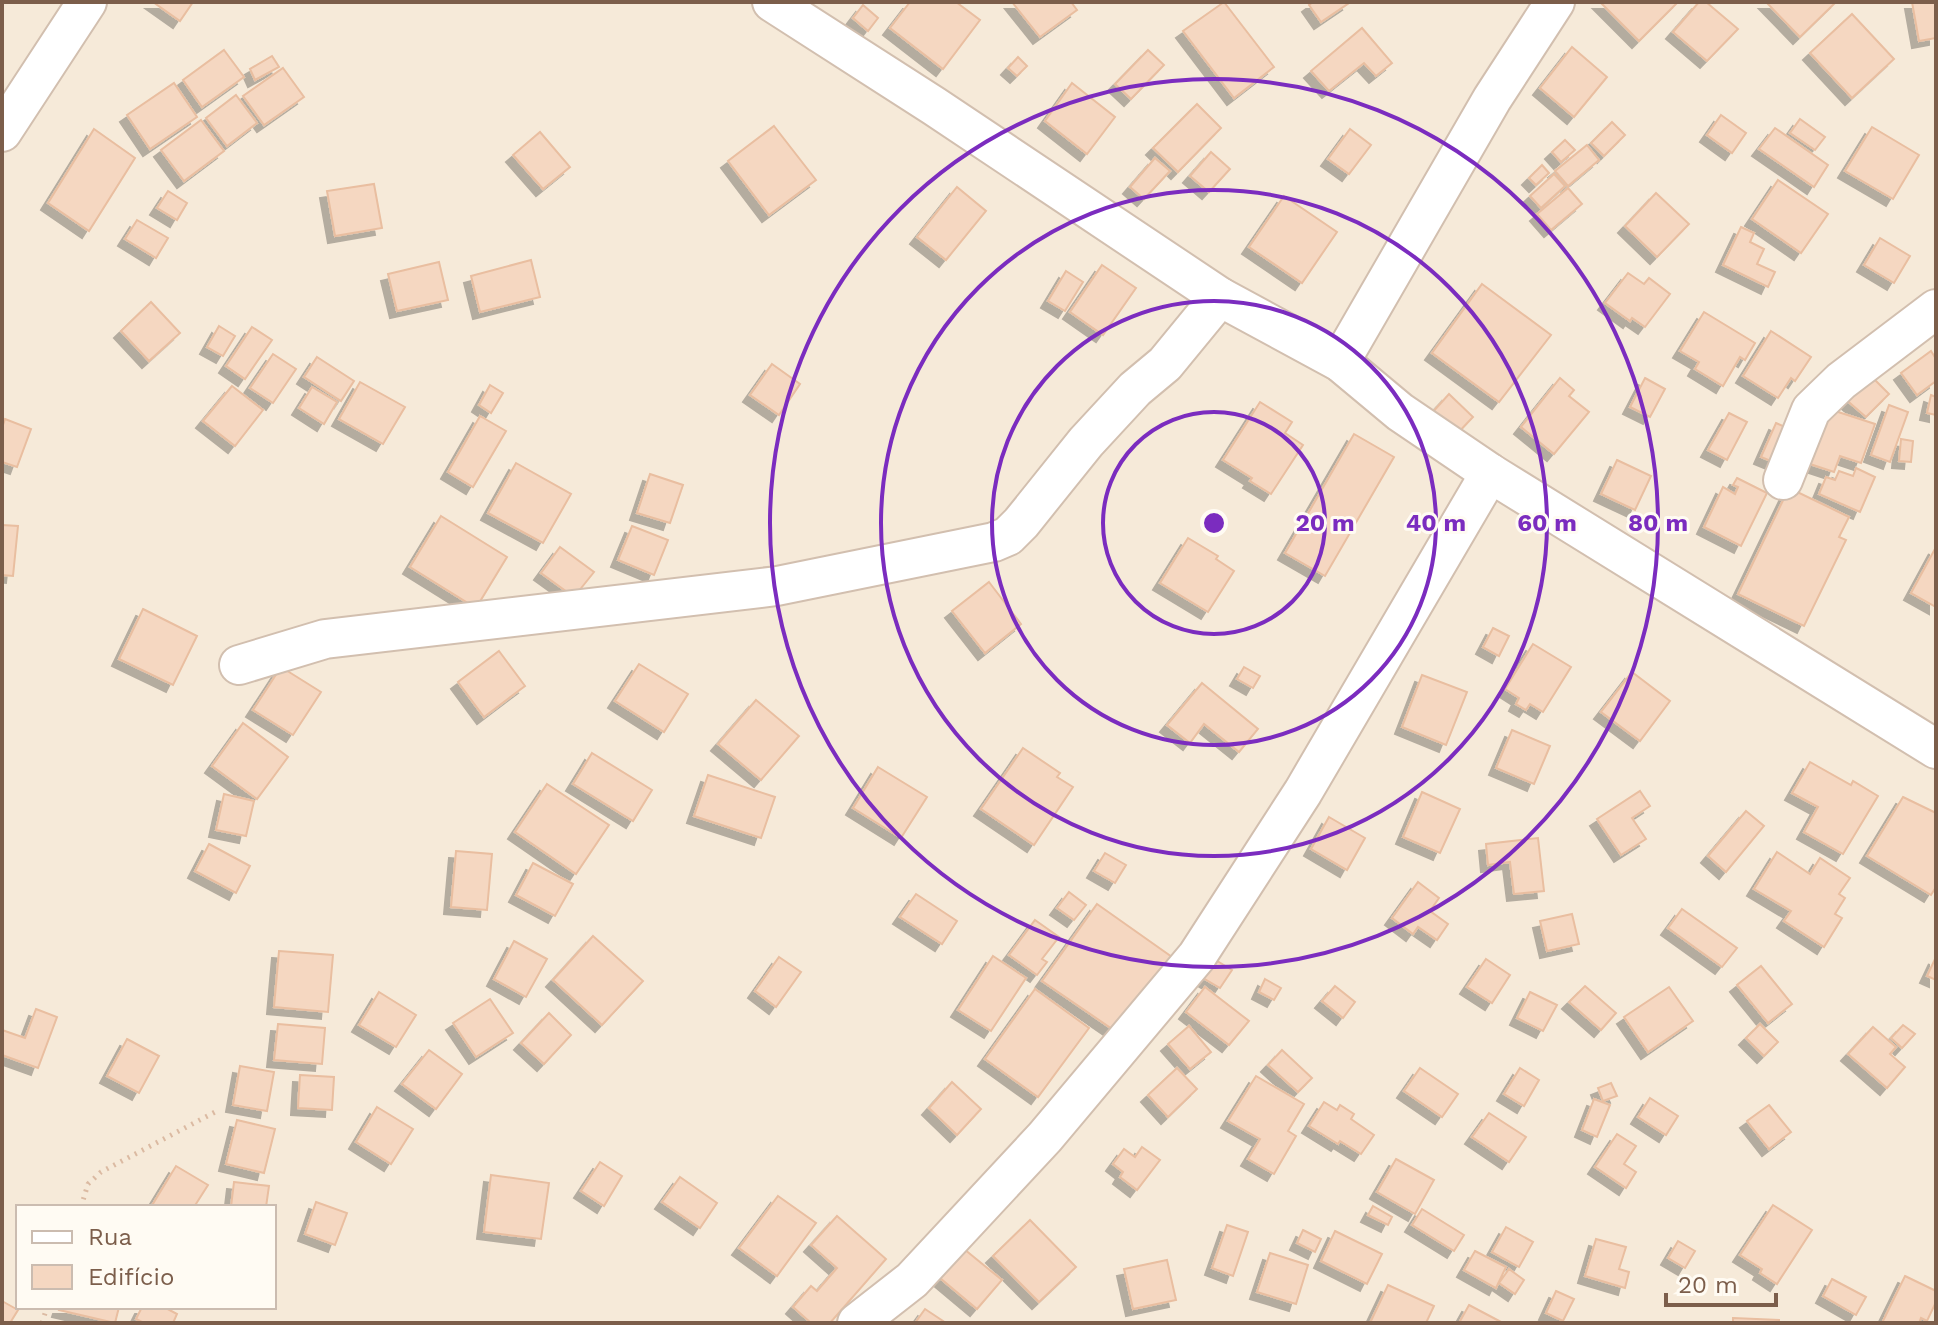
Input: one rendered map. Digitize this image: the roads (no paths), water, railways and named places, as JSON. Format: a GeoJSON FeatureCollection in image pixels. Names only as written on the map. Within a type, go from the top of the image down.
{"type":"FeatureCollection","features":[{"type":"Feature","properties":{"kind":"street"},"geometry":{"type":"LineString","coordinates":[[2,132],[87,2]]}},
{"type":"Feature","properties":{"kind":"street"},"geometry":{"type":"LineString","coordinates":[[772,2],[1220,297],[1340,362],[1400,412],[1490,473],[1936,749]]}},
{"type":"Feature","properties":{"kind":"street"},"geometry":{"type":"LineString","coordinates":[[1340,362],[1492,99],[1555,2]]}},
{"type":"Feature","properties":{"kind":"street"},"geometry":{"type":"LineString","coordinates":[[239,665],[325,639],[777,586],[981,545],[1008,536],[1086,442],[1135,389],[1165,364],[1220,297]]}},
{"type":"Feature","properties":{"kind":"street"},"geometry":{"type":"LineString","coordinates":[[1783,480],[1811,410],[1841,381],[1936,309]]}},
{"type":"Feature","properties":{"kind":"street"},"geometry":{"type":"LineString","coordinates":[[857,1323],[912,1280],[1045,1137],[1197,956],[1303,792],[1490,473]]}},
{"type":"Feature","properties":{"kind":"street"},"geometry":{"type":"LineString","coordinates":[[891,1323],[912,1280]]}}]}
